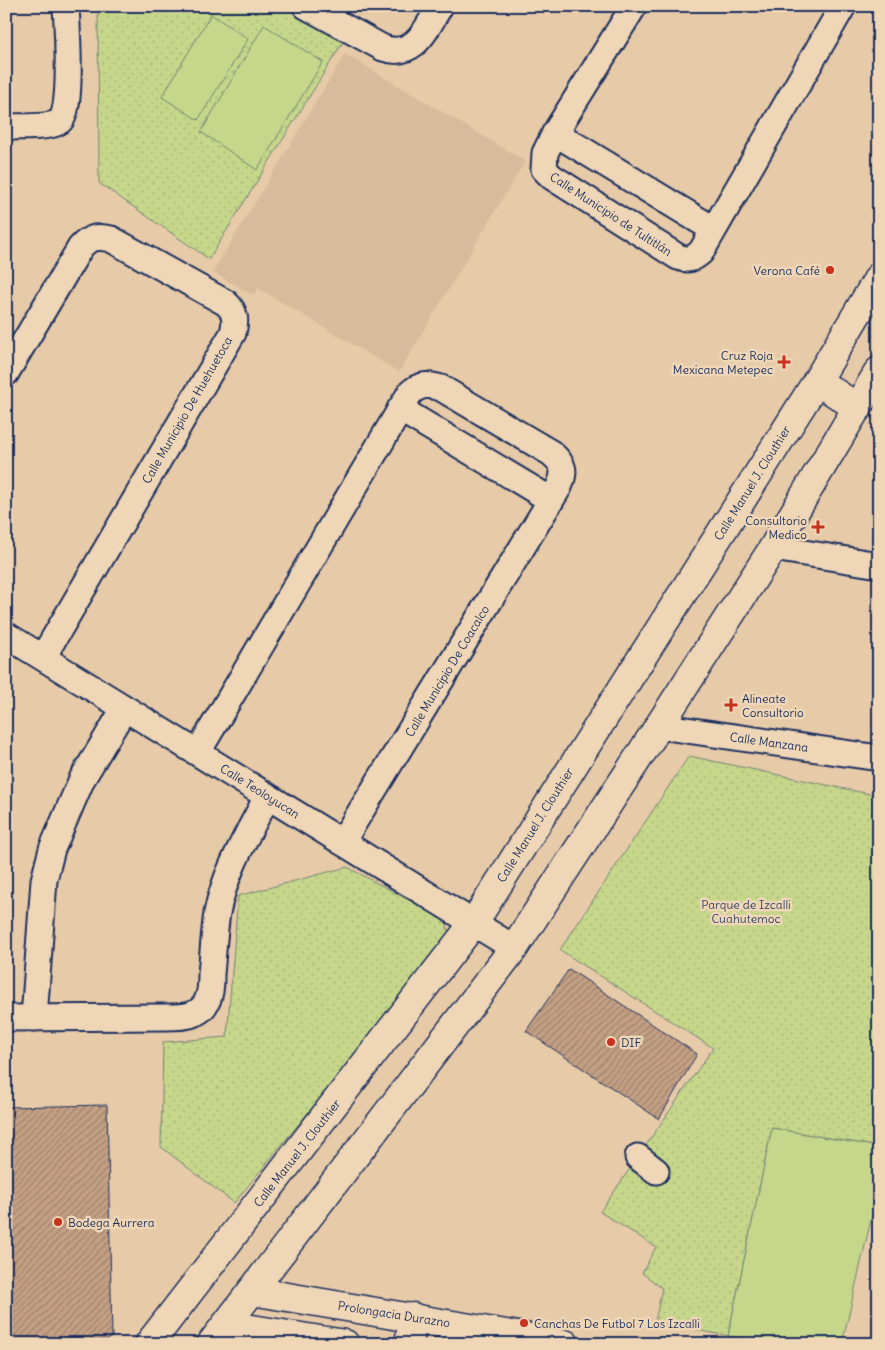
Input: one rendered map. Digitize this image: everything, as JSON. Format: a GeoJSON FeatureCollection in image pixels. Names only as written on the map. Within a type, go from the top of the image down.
{"type":"FeatureCollection","features":[{"type":"Feature","properties":{"kind":"street"},"geometry":{"type":"LineString","coordinates":[[6,127],[50,126],[60,121],[65,112],[68,97],[66,6]]}},
{"type":"Feature","properties":{"kind":"street"},"geometry":{"type":"LineString","coordinates":[[306,6],[383,48],[393,51],[403,50],[414,44],[426,30],[440,6]]}},
{"type":"Feature","properties":{"kind":"street","name":"Calle Municipio de Tultitlán"},"geometry":{"type":"LineString","coordinates":[[634,6],[555,133],[545,153],[543,163],[546,173],[678,257],[690,260],[696,258],[701,252],[843,6]]}},
{"type":"Feature","properties":{"kind":"street"},"geometry":{"type":"LineString","coordinates":[[555,133],[713,229]]}},
{"type":"Feature","properties":{"kind":"street","name":"Calle Municipio De Huehuetoca"},"geometry":{"type":"LineString","coordinates":[[6,373],[80,248],[93,237],[111,238],[226,303],[232,309],[234,315],[233,333],[43,657]]}},
{"type":"Feature","properties":{"kind":"street","name":"Calle Manuel J. Clouthier"},"geometry":{"type":"LineString","coordinates":[[149,1344],[473,924],[817,381],[879,277]]}},
{"type":"Feature","properties":{"kind":"street"},"geometry":{"type":"LineString","coordinates":[[218,1334],[514,948],[773,548],[879,371]]}},
{"type":"Feature","properties":{"kind":"street"},"geometry":{"type":"LineString","coordinates":[[817,381],[858,408]]}},
{"type":"Feature","properties":{"kind":"street","name":"Calle Municipio De Coacalco"},"geometry":{"type":"LineString","coordinates":[[198,752],[400,409],[416,387],[425,385],[435,386],[550,453],[560,461],[563,468],[563,478],[342,842]]}},
{"type":"Feature","properties":{"kind":"street"},"geometry":{"type":"LineString","coordinates":[[400,409],[551,500]]}},
{"type":"Feature","properties":{"kind":"street"},"geometry":{"type":"LineString","coordinates":[[773,548],[879,565]]}},
{"type":"Feature","properties":{"kind":"street","name":"Calle Teoloyucan"},"geometry":{"type":"LineString","coordinates":[[6,635],[514,948]]}},
{"type":"Feature","properties":{"kind":"street"},"geometry":{"type":"LineString","coordinates":[[34,1018],[44,880],[52,849],[82,779],[124,709]]}},
{"type":"Feature","properties":{"kind":"street","name":"Calle Manzana"},"geometry":{"type":"LineString","coordinates":[[659,726],[879,758]]}},
{"type":"Feature","properties":{"kind":"street"},"geometry":{"type":"LineString","coordinates":[[6,1018],[188,1016],[198,1012],[207,1002],[210,988],[217,914],[223,889],[232,864],[267,797]]}},
{"type":"Feature","properties":{"kind":"street","name":"Prolongacia Durazno"},"geometry":{"type":"LineString","coordinates":[[252,1292],[413,1317],[565,1344]]}},
{"type":"Feature","properties":{"kind":"street"},"geometry":{"type":"LineString","coordinates":[[409,1344],[413,1317]]}},
{"type":"Feature","properties":{"kind":"street"},"geometry":{"type":"LineString","coordinates":[[218,1334],[345,1344]]}},
{"type":"Feature","properties":{"kind":"shaded area"},"geometry":{"type":"Polygon","coordinates":[[[345,54],[525,161],[399,372],[258,288],[253,295],[213,272],[345,54]]]}},
{"type":"Feature","properties":{"kind":"green space"},"geometry":{"type":"Polygon","coordinates":[[[98,6],[287,6],[343,42],[209,259],[99,183],[98,6]]]}},
{"type":"Feature","properties":{"kind":"green space"},"geometry":{"type":"Polygon","coordinates":[[[211,14],[248,39],[198,120],[162,97],[211,14]]]}},
{"type":"Feature","properties":{"kind":"green space"},"geometry":{"type":"Polygon","coordinates":[[[264,25],[323,62],[257,170],[201,132],[264,25]]]}},
{"type":"Feature","properties":{"kind":"green space","name":"Parque de Izcalli Cuahutemoc"},"geometry":{"type":"Polygon","coordinates":[[[689,756],[879,796],[879,1147],[772,1128],[728,1336],[655,1322],[662,1288],[642,1273],[656,1247],[600,1212],[713,1048],[560,950],[689,756]]]}},
{"type":"Feature","properties":{"kind":"green space"},"geometry":{"type":"Polygon","coordinates":[[[347,867],[446,920],[450,939],[234,1203],[161,1147],[163,1042],[227,1037],[238,896],[347,867]]]}},
{"type":"Feature","properties":{"kind":"green space"},"geometry":{"type":"Polygon","coordinates":[[[772,1128],[879,1147],[879,1185],[842,1344],[788,1344],[728,1336],[772,1128]]]}},
{"type":"Feature","properties":{"kind":"building","name":"DIF"},"geometry":{"type":"Polygon","coordinates":[[[569,969],[697,1054],[659,1119],[526,1031],[569,969]]]}},
{"type":"Feature","properties":{"kind":"building","name":"Bodega Aurrera"},"geometry":{"type":"Polygon","coordinates":[[[107,1105],[112,1337],[106,1340],[6,1341],[6,1107],[107,1105]]]}},
{"type":"Feature","properties":{"kind":"place","name":"Verona Café"},"geometry":{"type":"Point","coordinates":[830,270]}},
{"type":"Feature","properties":{"kind":"place","name":"Cruz Roja Mexicana Metepec"},"geometry":{"type":"Point","coordinates":[784,362]}},
{"type":"Feature","properties":{"kind":"place","name":"Consultorio Medico"},"geometry":{"type":"Point","coordinates":[818,527]}},
{"type":"Feature","properties":{"kind":"place","name":"Alineate Consultorio"},"geometry":{"type":"Point","coordinates":[731,705]}},
{"type":"Feature","properties":{"kind":"place","name":"DIF"},"geometry":{"type":"Point","coordinates":[611,1042]}},
{"type":"Feature","properties":{"kind":"place","name":"Bodega Aurrera"},"geometry":{"type":"Point","coordinates":[58,1222]}},
{"type":"Feature","properties":{"kind":"place","name":"Canchas De Futbol 7 Los Izcalli"},"geometry":{"type":"Point","coordinates":[524,1323]}}]}
